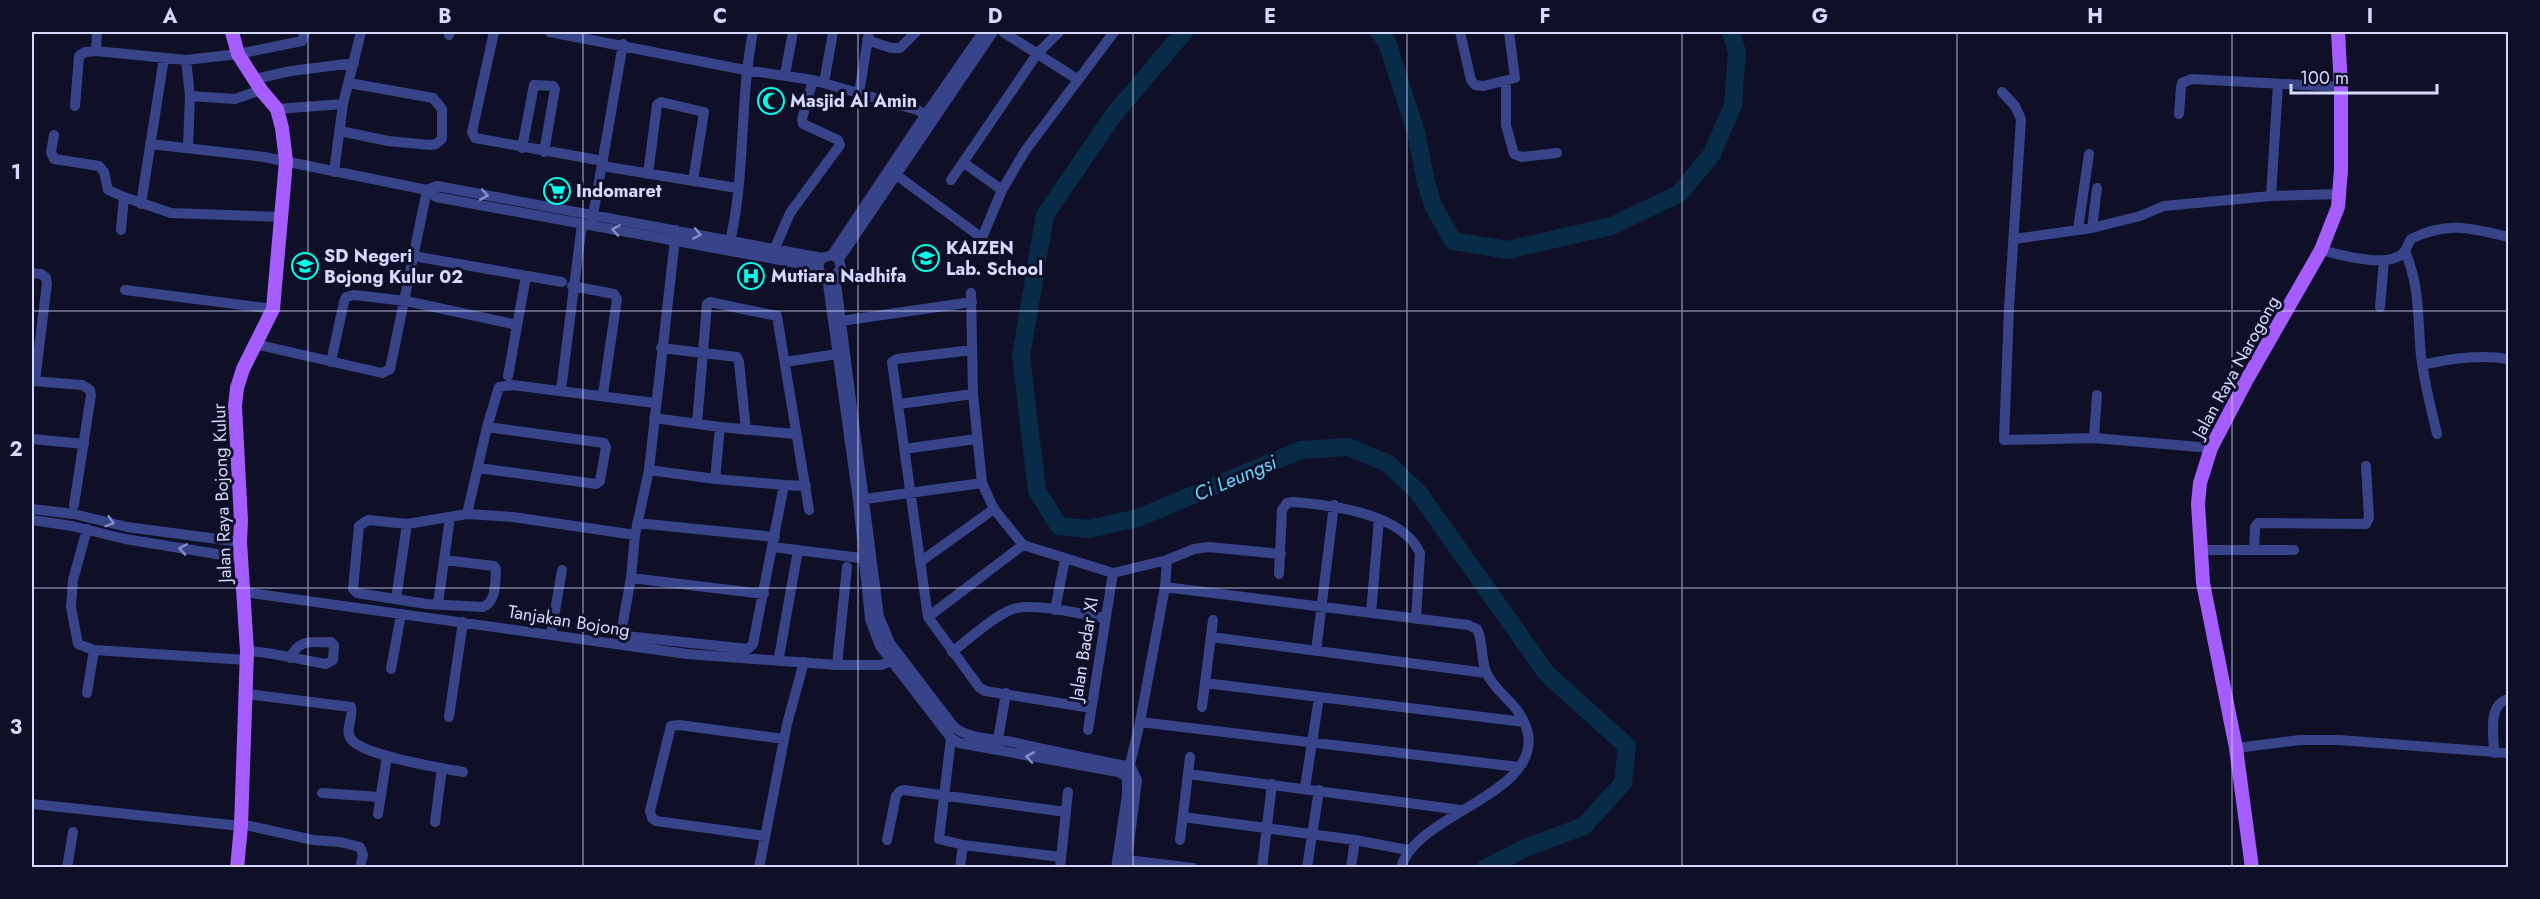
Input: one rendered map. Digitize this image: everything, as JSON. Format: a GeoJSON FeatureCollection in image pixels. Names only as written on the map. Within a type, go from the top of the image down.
{"type":"FeatureCollection","features":[{"type":"Feature","properties":{"kind":"main road","name":"Jalan Raya Bojong Kulur"},"geometry":{"type":"LineString","coordinates":[[232,32],[238,54],[277,109],[286,162],[283,217],[273,309],[255,344],[237,388],[235,406],[247,656],[241,825],[237,867]]}},
{"type":"Feature","properties":{"kind":"main road","name":"Jalan Raya Narogong"},"geometry":{"type":"LineString","coordinates":[[2252,867],[2236,748],[2208,611],[2200,550],[2198,504],[2200,483],[2211,448],[2246,381],[2321,250],[2335,214],[2340,194],[2341,87],[2338,32]]}},
{"type":"Feature","properties":{"kind":"street"},"geometry":{"type":"LineString","coordinates":[[96,51],[97,32]]}},
{"type":"Feature","properties":{"kind":"street"},"geometry":{"type":"LineString","coordinates":[[75,106],[79,56],[85,52],[96,51],[186,60],[238,54],[302,41],[305,32]]}},
{"type":"Feature","properties":{"kind":"street"},"geometry":{"type":"LineString","coordinates":[[334,172],[343,104],[361,32]]}},
{"type":"Feature","properties":{"kind":"street"},"geometry":{"type":"LineString","coordinates":[[494,32],[472,132],[479,140],[648,174],[737,188]]}},
{"type":"Feature","properties":{"kind":"street"},"geometry":{"type":"LineString","coordinates":[[550,32],[586,35],[745,70],[785,74],[819,81],[929,116]]}},
{"type":"Feature","properties":{"kind":"street"},"geometry":{"type":"LineString","coordinates":[[729,245],[737,188],[745,70],[753,32]]}},
{"type":"Feature","properties":{"kind":"street"},"geometry":{"type":"LineString","coordinates":[[785,74],[793,32]]}},
{"type":"Feature","properties":{"kind":"street"},"geometry":{"type":"LineString","coordinates":[[776,248],[790,213],[840,145],[838,140],[803,124],[819,81],[833,32]]}},
{"type":"Feature","properties":{"kind":"street"},"geometry":{"type":"LineString","coordinates":[[860,93],[868,36],[891,48],[900,48],[916,32]]}},
{"type":"Feature","properties":{"kind":"street"},"geometry":{"type":"LineString","coordinates":[[831,276],[819,271],[895,174],[983,32]]}},
{"type":"Feature","properties":{"kind":"street"},"geometry":{"type":"LineString","coordinates":[[828,260],[929,116],[993,32]]}},
{"type":"Feature","properties":{"kind":"street"},"geometry":{"type":"LineString","coordinates":[[1003,32],[1077,79]]}},
{"type":"Feature","properties":{"kind":"street"},"geometry":{"type":"LineString","coordinates":[[951,180],[1037,54],[1059,32]]}},
{"type":"Feature","properties":{"kind":"street"},"geometry":{"type":"LineString","coordinates":[[895,174],[982,238],[1002,190],[1025,151],[1114,32]]}},
{"type":"Feature","properties":{"kind":"street"},"geometry":{"type":"LineString","coordinates":[[1460,32],[1471,81],[1477,85],[1513,80],[1516,75],[1509,32]]}},
{"type":"Feature","properties":{"kind":"street"},"geometry":{"type":"LineString","coordinates":[[561,390],[567,284],[586,225],[594,214],[623,44]]}},
{"type":"Feature","properties":{"kind":"street"},"geometry":{"type":"LineString","coordinates":[[141,204],[164,58]]}},
{"type":"Feature","properties":{"kind":"street"},"geometry":{"type":"LineString","coordinates":[[186,60],[190,96],[188,147]]}},
{"type":"Feature","properties":{"kind":"street"},"geometry":{"type":"LineString","coordinates":[[190,96],[235,99],[258,85],[291,71],[354,63]]}},
{"type":"Feature","properties":{"kind":"street"},"geometry":{"type":"LineString","coordinates":[[2179,114],[2181,87],[2186,80],[2341,87]]}},
{"type":"Feature","properties":{"kind":"street"},"geometry":{"type":"LineString","coordinates":[[1506,81],[1506,125],[1514,154],[1522,157],[1557,153]]}},
{"type":"Feature","properties":{"kind":"street"},"geometry":{"type":"LineString","coordinates":[[340,131],[388,141],[430,145],[442,139],[442,109],[433,98],[349,83]]}},
{"type":"Feature","properties":{"kind":"street"},"geometry":{"type":"LineString","coordinates":[[2271,196],[2278,84]]}},
{"type":"Feature","properties":{"kind":"street"},"geometry":{"type":"LineString","coordinates":[[522,148],[534,85],[553,86],[555,89],[544,152]]}},
{"type":"Feature","properties":{"kind":"street"},"geometry":{"type":"LineString","coordinates":[[2002,92],[2016,106],[2021,119],[2004,440],[2094,438],[2211,448]]}},
{"type":"Feature","properties":{"kind":"street"},"geometry":{"type":"LineString","coordinates":[[648,174],[657,105],[661,102],[704,112],[693,181]]}},
{"type":"Feature","properties":{"kind":"street"},"geometry":{"type":"LineString","coordinates":[[277,109],[343,104]]}},
{"type":"Feature","properties":{"kind":"street"},"geometry":{"type":"LineString","coordinates":[[54,135],[51,152],[54,159],[99,166],[104,171],[108,190],[141,204],[171,213],[283,217]]}},
{"type":"Feature","properties":{"kind":"street"},"geometry":{"type":"LineString","coordinates":[[150,144],[188,147],[286,162],[427,190],[436,197],[586,225],[675,235]]}},
{"type":"Feature","properties":{"kind":"street"},"geometry":{"type":"LineString","coordinates":[[2078,230],[2089,154]]}},
{"type":"Feature","properties":{"kind":"street"},"geometry":{"type":"LineString","coordinates":[[964,163],[1002,190]]}},
{"type":"Feature","properties":{"kind":"street"},"geometry":{"type":"LineString","coordinates":[[427,190],[437,186],[594,214],[675,235],[828,260]]}},
{"type":"Feature","properties":{"kind":"street"},"geometry":{"type":"LineString","coordinates":[[2092,228],[2097,188]]}},
{"type":"Feature","properties":{"kind":"street"},"geometry":{"type":"LineString","coordinates":[[255,344],[382,373],[390,369],[427,190]]}},
{"type":"Feature","properties":{"kind":"street"},"geometry":{"type":"LineString","coordinates":[[2014,240],[2092,228],[2140,216],[2163,206],[2271,196],[2340,194]]}},
{"type":"Feature","properties":{"kind":"street"},"geometry":{"type":"LineString","coordinates":[[120,230],[124,197]]}},
{"type":"Feature","properties":{"kind":"street"},"geometry":{"type":"LineString","coordinates":[[2321,250],[2366,260],[2384,260],[2394,258],[2405,251],[2411,239],[2443,227],[2468,228],[2508,237]]}},
{"type":"Feature","properties":{"kind":"street"},"geometry":{"type":"LineString","coordinates":[[675,235],[649,470],[636,529],[631,578],[621,633],[626,636],[748,648],[753,644],[784,485]]}},
{"type":"Feature","properties":{"kind":"street"},"geometry":{"type":"LineString","coordinates":[[729,245],[776,248],[828,260],[841,268],[831,276]]}},
{"type":"Feature","properties":{"kind":"street"},"geometry":{"type":"LineString","coordinates":[[2405,251],[2418,293],[2422,364],[2437,434]]}},
{"type":"Feature","properties":{"kind":"street"},"geometry":{"type":"LineString","coordinates":[[413,256],[614,294],[617,299],[603,394]]}},
{"type":"Feature","properties":{"kind":"street"},"geometry":{"type":"LineString","coordinates":[[2380,308],[2384,260]]}},
{"type":"Feature","properties":{"kind":"street"},"geometry":{"type":"LineString","coordinates":[[32,273],[41,274],[46,278],[47,284],[33,381],[88,388],[91,395],[72,526]]}},
{"type":"Feature","properties":{"kind":"street"},"geometry":{"type":"LineString","coordinates":[[508,376],[526,276]]}},
{"type":"Feature","properties":{"kind":"street"},"geometry":{"type":"LineString","coordinates":[[831,276],[841,321],[841,354]]}},
{"type":"Feature","properties":{"kind":"street"},"geometry":{"type":"LineString","coordinates":[[831,276],[868,559],[879,617],[896,659],[951,738],[967,747],[1129,772]]}},
{"type":"Feature","properties":{"kind":"street"},"geometry":{"type":"LineString","coordinates":[[125,290],[273,309]]}},
{"type":"Feature","properties":{"kind":"street"},"geometry":{"type":"LineString","coordinates":[[331,362],[346,297],[354,295],[405,301],[517,325]]}},
{"type":"Feature","properties":{"kind":"street"},"geometry":{"type":"LineString","coordinates":[[841,321],[971,298],[973,394],[982,483],[994,509],[1023,545],[1113,573],[1167,560],[1194,549],[1209,547],[1281,554]]}},
{"type":"Feature","properties":{"kind":"street"},"geometry":{"type":"LineString","coordinates":[[697,424],[707,304],[710,302],[777,316],[795,434],[806,486],[808,510]]}},
{"type":"Feature","properties":{"kind":"street"},"geometry":{"type":"LineString","coordinates":[[661,348],[733,356],[738,359],[746,430]]}},
{"type":"Feature","properties":{"kind":"street"},"geometry":{"type":"LineString","coordinates":[[972,350],[895,359],[892,362],[928,617],[952,652],[979,687],[985,691],[1091,708]]}},
{"type":"Feature","properties":{"kind":"street"},"geometry":{"type":"LineString","coordinates":[[785,362],[841,354]]}},
{"type":"Feature","properties":{"kind":"street"},"geometry":{"type":"LineString","coordinates":[[2422,364],[2469,357],[2508,359]]}},
{"type":"Feature","properties":{"kind":"street"},"geometry":{"type":"LineString","coordinates":[[467,514],[496,391],[503,385],[603,394],[655,403]]}},
{"type":"Feature","properties":{"kind":"street"},"geometry":{"type":"LineString","coordinates":[[899,404],[973,394]]}},
{"type":"Feature","properties":{"kind":"street"},"geometry":{"type":"LineString","coordinates":[[2094,438],[2097,395]]}},
{"type":"Feature","properties":{"kind":"street"},"geometry":{"type":"LineString","coordinates":[[654,418],[795,434]]}},
{"type":"Feature","properties":{"kind":"street"},"geometry":{"type":"LineString","coordinates":[[478,468],[596,484],[600,481],[606,447],[604,443],[487,427]]}},
{"type":"Feature","properties":{"kind":"street"},"geometry":{"type":"LineString","coordinates":[[715,479],[720,427]]}},
{"type":"Feature","properties":{"kind":"street"},"geometry":{"type":"LineString","coordinates":[[32,439],[84,444]]}},
{"type":"Feature","properties":{"kind":"street"},"geometry":{"type":"LineString","coordinates":[[904,449],[976,439]]}},
{"type":"Feature","properties":{"kind":"street"},"geometry":{"type":"LineString","coordinates":[[2254,550],[2255,527],[2258,523],[2366,524],[2369,518],[2366,466]]}},
{"type":"Feature","properties":{"kind":"street"},"geometry":{"type":"LineString","coordinates":[[649,470],[715,479],[806,486]]}},
{"type":"Feature","properties":{"kind":"street"},"geometry":{"type":"LineString","coordinates":[[862,500],[982,483]]}},
{"type":"Feature","properties":{"kind":"street"},"geometry":{"type":"LineString","coordinates":[[1279,574],[1284,507],[1293,502],[1334,505],[1379,519],[1399,529],[1420,553],[1416,619]]}},
{"type":"Feature","properties":{"kind":"street"},"geometry":{"type":"LineString","coordinates":[[1316,651],[1334,505]]}},
{"type":"Feature","properties":{"kind":"street"},"geometry":{"type":"LineString","coordinates":[[32,508],[74,510],[127,527],[240,542]]}},
{"type":"Feature","properties":{"kind":"street"},"geometry":{"type":"LineString","coordinates":[[920,562],[994,509]]}},
{"type":"Feature","properties":{"kind":"street"},"geometry":{"type":"LineString","coordinates":[[444,560],[494,566],[496,569],[493,599],[483,607],[438,604],[357,593],[353,589],[359,526],[362,522],[373,519],[407,524],[467,514],[513,517],[774,542],[798,550],[868,559]]}},
{"type":"Feature","properties":{"kind":"street"},"geometry":{"type":"LineString","coordinates":[[438,604],[450,518]]}},
{"type":"Feature","properties":{"kind":"street"},"geometry":{"type":"LineString","coordinates":[[1371,613],[1379,519]]}},
{"type":"Feature","properties":{"kind":"street"},"geometry":{"type":"LineString","coordinates":[[32,520],[87,529],[125,539],[241,558]]}},
{"type":"Feature","properties":{"kind":"street"},"geometry":{"type":"LineString","coordinates":[[396,599],[407,524]]}},
{"type":"Feature","properties":{"kind":"street"},"geometry":{"type":"LineString","coordinates":[[87,529],[73,580],[71,607],[78,644],[94,650],[290,658]]}},
{"type":"Feature","properties":{"kind":"street"},"geometry":{"type":"LineString","coordinates":[[928,617],[1023,545]]}},
{"type":"Feature","properties":{"kind":"street"},"geometry":{"type":"LineString","coordinates":[[779,657],[798,550]]}},
{"type":"Feature","properties":{"kind":"street"},"geometry":{"type":"LineString","coordinates":[[2200,550],[2294,550]]}},
{"type":"Feature","properties":{"kind":"street"},"geometry":{"type":"LineString","coordinates":[[1055,610],[1065,559]]}},
{"type":"Feature","properties":{"kind":"street"},"geometry":{"type":"LineString","coordinates":[[1116,867],[1129,772],[1165,587],[1167,560]]}},
{"type":"Feature","properties":{"kind":"street"},"geometry":{"type":"LineString","coordinates":[[837,665],[847,567]]}},
{"type":"Feature","properties":{"kind":"street"},"geometry":{"type":"LineString","coordinates":[[551,634],[562,570]]}},
{"type":"Feature","properties":{"kind":"street","name":"Jalan Badar XI"},"geometry":{"type":"LineString","coordinates":[[1088,730],[1113,573]]}},
{"type":"Feature","properties":{"kind":"street"},"geometry":{"type":"LineString","coordinates":[[631,578],[764,594]]}},
{"type":"Feature","properties":{"kind":"street"},"geometry":{"type":"LineString","coordinates":[[1165,587],[1468,625],[1477,629],[1486,673],[1517,709],[1528,735],[1528,749],[1519,767],[1501,785],[1461,810],[1408,850],[1401,867]]}},
{"type":"Feature","properties":{"kind":"street","name":"Tanjakan Bojong"},"geometry":{"type":"LineString","coordinates":[[243,592],[687,654],[837,665],[881,665],[896,659]]}},
{"type":"Feature","properties":{"kind":"street"},"geometry":{"type":"LineString","coordinates":[[952,652],[1012,609],[1025,607],[1106,618]]}},
{"type":"Feature","properties":{"kind":"street"},"geometry":{"type":"LineString","coordinates":[[391,669],[401,614]]}},
{"type":"Feature","properties":{"kind":"street"},"geometry":{"type":"LineString","coordinates":[[1202,707],[1214,620]]}},
{"type":"Feature","properties":{"kind":"street"},"geometry":{"type":"LineString","coordinates":[[449,717],[463,622]]}},
{"type":"Feature","properties":{"kind":"street"},"geometry":{"type":"LineString","coordinates":[[1211,637],[1486,673]]}},
{"type":"Feature","properties":{"kind":"street"},"geometry":{"type":"LineString","coordinates":[[87,693],[94,650]]}},
{"type":"Feature","properties":{"kind":"street"},"geometry":{"type":"LineString","coordinates":[[896,659],[954,727],[971,737],[998,740],[1129,772],[1137,780],[1127,864],[1193,867]]}},
{"type":"Feature","properties":{"kind":"street"},"geometry":{"type":"LineString","coordinates":[[759,867],[784,739],[804,662]]}},
{"type":"Feature","properties":{"kind":"street"},"geometry":{"type":"LineString","coordinates":[[1205,682],[1524,722]]}},
{"type":"Feature","properties":{"kind":"street"},"geometry":{"type":"LineString","coordinates":[[996,751],[1006,693]]}},
{"type":"Feature","properties":{"kind":"street"},"geometry":{"type":"LineString","coordinates":[[247,694],[351,707],[353,712],[348,731],[351,739],[358,745],[387,756],[464,772]]}},
{"type":"Feature","properties":{"kind":"street"},"geometry":{"type":"LineString","coordinates":[[1305,788],[1319,697]]}},
{"type":"Feature","properties":{"kind":"street"},"geometry":{"type":"LineString","coordinates":[[2494,753],[2494,710],[2500,702],[2508,699]]}},
{"type":"Feature","properties":{"kind":"street"},"geometry":{"type":"LineString","coordinates":[[1140,722],[1519,767]]}},
{"type":"Feature","properties":{"kind":"street"},"geometry":{"type":"LineString","coordinates":[[765,836],[656,821],[652,818],[650,811],[671,726],[679,725],[784,739]]}},
{"type":"Feature","properties":{"kind":"street"},"geometry":{"type":"LineString","coordinates":[[951,738],[938,838],[941,841],[1060,862],[1068,792]]}},
{"type":"Feature","properties":{"kind":"street"},"geometry":{"type":"LineString","coordinates":[[2236,748],[2300,740],[2339,740],[2508,753]]}},
{"type":"Feature","properties":{"kind":"street"},"geometry":{"type":"LineString","coordinates":[[378,814],[387,756]]}},
{"type":"Feature","properties":{"kind":"street"},"geometry":{"type":"LineString","coordinates":[[1180,840],[1190,757]]}},
{"type":"Feature","properties":{"kind":"street"},"geometry":{"type":"LineString","coordinates":[[435,822],[442,768]]}},
{"type":"Feature","properties":{"kind":"street"},"geometry":{"type":"LineString","coordinates":[[1188,774],[1461,810]]}},
{"type":"Feature","properties":{"kind":"street"},"geometry":{"type":"LineString","coordinates":[[1262,867],[1272,784]]}},
{"type":"Feature","properties":{"kind":"street"},"geometry":{"type":"LineString","coordinates":[[1307,867],[1319,790]]}},
{"type":"Feature","properties":{"kind":"street"},"geometry":{"type":"LineString","coordinates":[[887,840],[896,796],[900,791],[943,794],[1066,813]]}},
{"type":"Feature","properties":{"kind":"street"},"geometry":{"type":"LineString","coordinates":[[322,793],[380,797]]}},
{"type":"Feature","properties":{"kind":"street"},"geometry":{"type":"LineString","coordinates":[[32,804],[241,825],[313,840],[340,842],[360,847],[363,855],[360,867]]}},
{"type":"Feature","properties":{"kind":"street"},"geometry":{"type":"LineString","coordinates":[[1183,817],[1355,840],[1408,850]]}},
{"type":"Feature","properties":{"kind":"street"},"geometry":{"type":"LineString","coordinates":[[67,867],[73,832]]}},
{"type":"Feature","properties":{"kind":"street"},"geometry":{"type":"LineString","coordinates":[[1351,867],[1355,840]]}},
{"type":"Feature","properties":{"kind":"street"},"geometry":{"type":"LineString","coordinates":[[960,867],[963,845]]}},
{"type":"Feature","properties":{"kind":"waterway","name":"Ci Leungsi"},"geometry":{"type":"LineString","coordinates":[[1184,32],[1115,113],[1045,215],[1021,356],[1037,491],[1059,526],[1088,529],[1138,518],[1301,450],[1348,447],[1387,463],[1418,492],[1547,674],[1627,746],[1623,783],[1584,826],[1525,848],[1486,868]]}},
{"type":"Feature","properties":{"kind":"waterway","name":"Ci Leungsi"},"geometry":{"type":"LineString","coordinates":[[1379,32],[1387,42],[1416,132],[1426,183],[1433,205],[1453,241],[1507,250],[1612,226],[1680,193],[1712,154],[1733,105],[1737,52],[1731,32]]}},
{"type":"Feature","properties":{"kind":"place","name":"Masjid Al Amin"},"geometry":{"type":"Point","coordinates":[771,101]}},
{"type":"Feature","properties":{"kind":"place","name":"Indomaret"},"geometry":{"type":"Point","coordinates":[557,191]}},
{"type":"Feature","properties":{"kind":"place","name":"KAIZEN Lab. School"},"geometry":{"type":"Point","coordinates":[926,258]}},
{"type":"Feature","properties":{"kind":"place","name":"SD Negeri Bojong Kulur 02"},"geometry":{"type":"Point","coordinates":[305,266]}},
{"type":"Feature","properties":{"kind":"place","name":"Mutiara Nadhifa"},"geometry":{"type":"Point","coordinates":[751,276]}}]}
